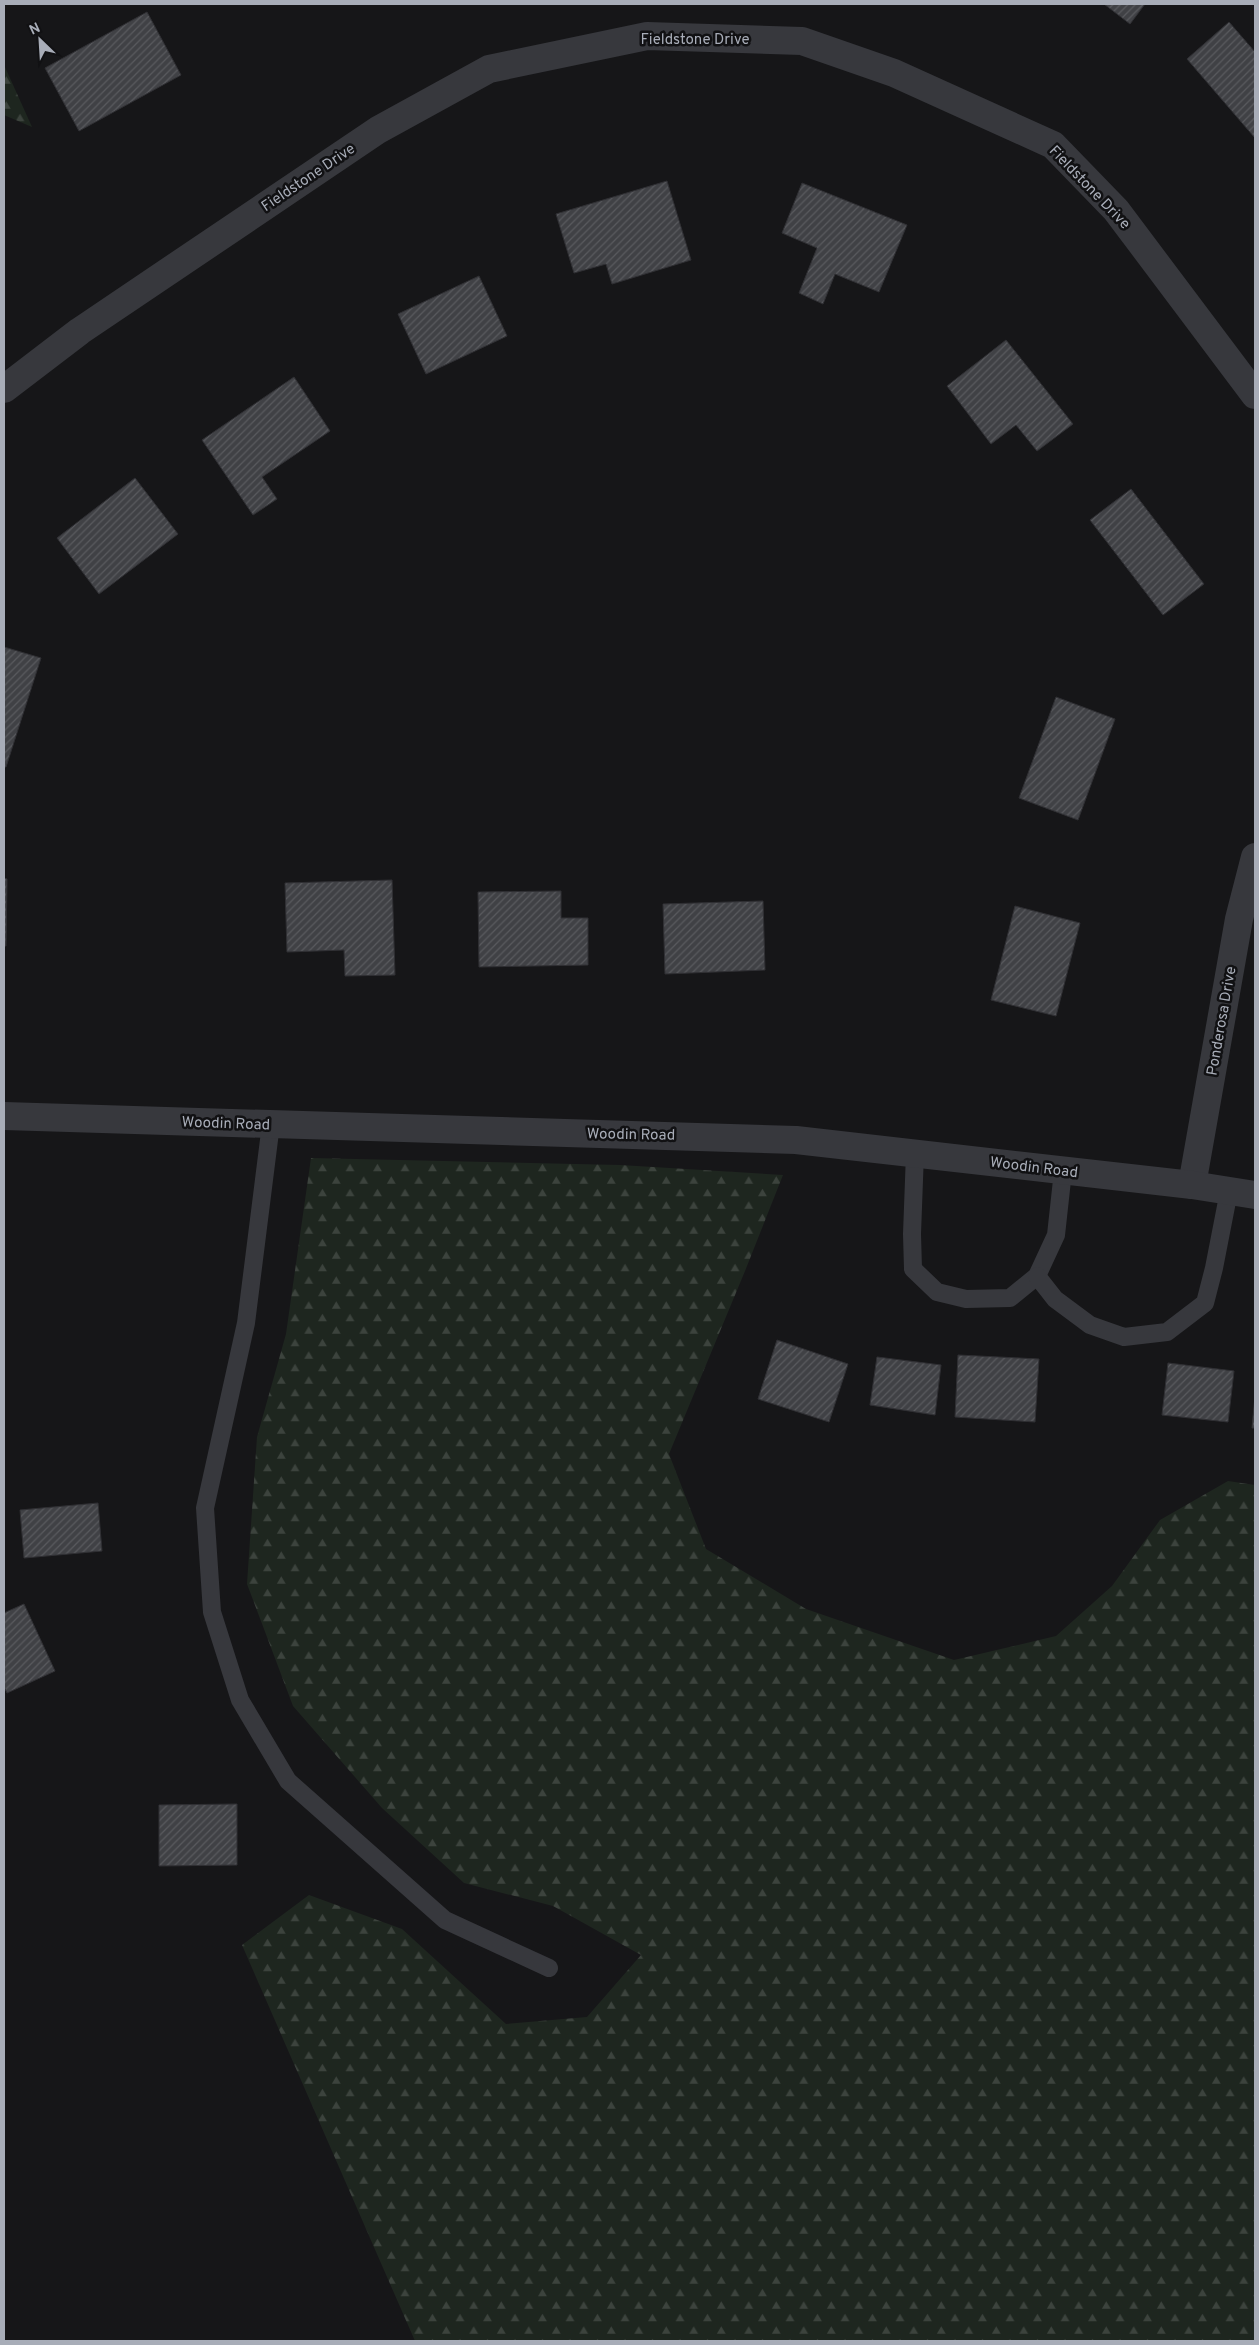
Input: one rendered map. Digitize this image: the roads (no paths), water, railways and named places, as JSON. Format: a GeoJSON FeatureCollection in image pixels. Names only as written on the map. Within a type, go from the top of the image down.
{"type":"FeatureCollection","features":[{"type":"Feature","properties":{"kind":"street","name":"Fieldstone Drive"},"geometry":{"type":"LineString","coordinates":[[4,389],[80,331],[378,130],[488,69],[647,36],[802,41],[894,72],[1052,145],[1116,210],[1255,395]]}},
{"type":"Feature","properties":{"kind":"street","name":"Ponderosa Drive"},"geometry":{"type":"LineString","coordinates":[[1192,1186],[1239,919],[1255,857]]}},
{"type":"Feature","properties":{"kind":"street","name":"Woodin Road"},"geometry":{"type":"LineString","coordinates":[[4,1116],[796,1140],[1255,1195]]}},
{"type":"Feature","properties":{"kind":"lane"},"geometry":{"type":"LineString","coordinates":[[271,1124],[246,1323],[205,1508],[212,1612],[240,1700],[288,1781],[445,1920],[549,1968]]}},
{"type":"Feature","properties":{"kind":"lane"},"geometry":{"type":"LineString","coordinates":[[915,1153],[912,1234],[913,1270],[937,1292],[966,1298],[1010,1298],[1037,1276],[1056,1235],[1063,1171]]}},
{"type":"Feature","properties":{"kind":"lane"},"geometry":{"type":"LineString","coordinates":[[1037,1276],[1055,1299],[1090,1325],[1124,1337],[1167,1332],[1205,1303],[1229,1191]]}}]}
